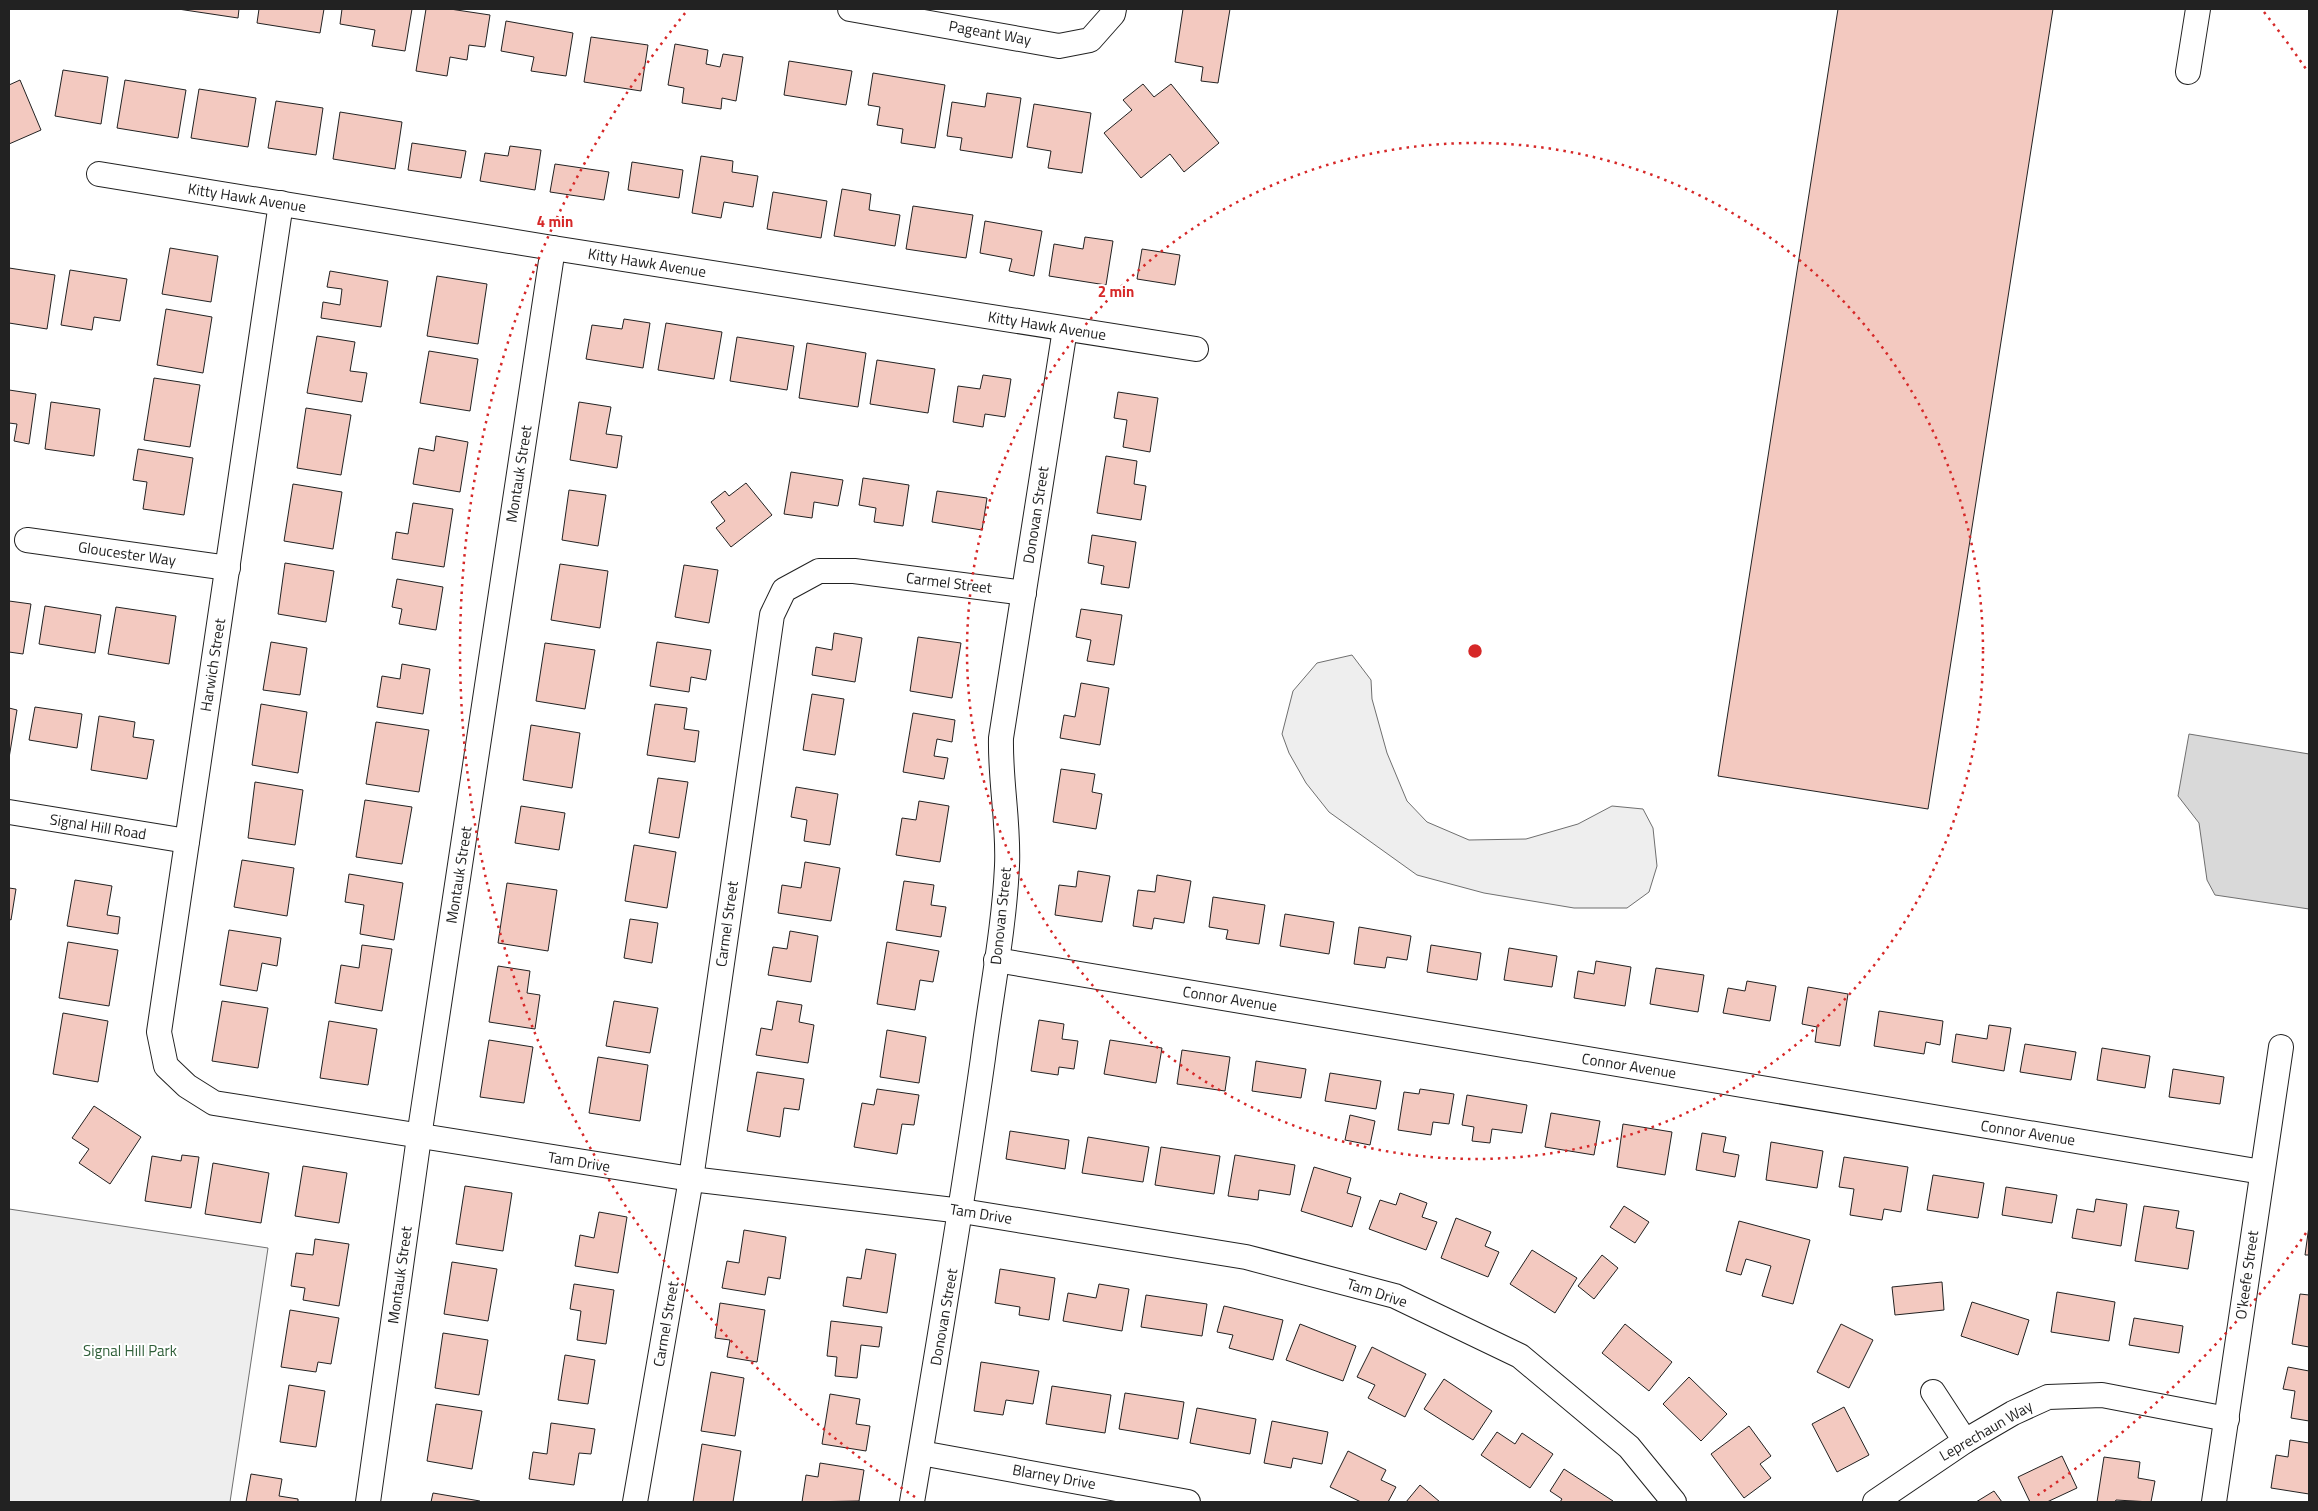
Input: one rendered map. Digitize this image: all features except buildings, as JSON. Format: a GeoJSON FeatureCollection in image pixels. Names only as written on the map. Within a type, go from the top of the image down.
{"type":"FeatureCollection","features":[{"type":"Feature","properties":{"kind":"street","name":"Pageant Way"},"geometry":{"type":"LineString","coordinates":[[850,9],[1060,46],[1090,40],[1113,14],[1114,9]]}},
{"type":"Feature","properties":{"kind":"street"},"geometry":{"type":"LineString","coordinates":[[2188,72],[2198,9]]}},
{"type":"Feature","properties":{"kind":"street","name":"Kitty Hawk Avenue"},"geometry":{"type":"LineString","coordinates":[[99,174],[553,248],[1196,349]]}},
{"type":"Feature","properties":{"kind":"street","name":"Harwich Street"},"geometry":{"type":"LineString","coordinates":[[214,1104],[188,1086],[166,1066],[158,1032],[281,203]]}},
{"type":"Feature","properties":{"kind":"street","name":"Montauk Street"},"geometry":{"type":"LineString","coordinates":[[368,1502],[419,1137],[553,248]]}},
{"type":"Feature","properties":{"kind":"street","name":"Donovan Street"},"geometry":{"type":"LineString","coordinates":[[912,1502],[962,1211],[996,960],[1007,867],[1008,829],[1000,768],[1002,738],[1065,329]]}},
{"type":"Feature","properties":{"kind":"street","name":"Gloucester Way"},"geometry":{"type":"LineString","coordinates":[[27,540],[228,568]]}},
{"type":"Feature","properties":{"kind":"street","name":"Carmel Street"},"geometry":{"type":"LineString","coordinates":[[635,1502],[691,1179],[772,615],[784,590],[819,571],[854,571],[1024,593]]}},
{"type":"Feature","properties":{"kind":"street","name":"Signal Hill Road"},"geometry":{"type":"LineString","coordinates":[[9,812],[187,841]]}},
{"type":"Feature","properties":{"kind":"street","name":"Connor Avenue"},"geometry":{"type":"LineString","coordinates":[[996,960],[2262,1172]]}},
{"type":"Feature","properties":{"kind":"street","name":"O'keefe Street"},"geometry":{"type":"LineString","coordinates":[[2214,1502],[2281,1047]]}},
{"type":"Feature","properties":{"kind":"street","name":"Tam Drive"},"geometry":{"type":"LineString","coordinates":[[214,1104],[691,1179],[962,1211],[1246,1256],[1395,1296],[1520,1356],[1629,1447],[1674,1502]]}},
{"type":"Feature","properties":{"kind":"street"},"geometry":{"type":"LineString","coordinates":[[1933,1392],[1965,1440]]}},
{"type":"Feature","properties":{"kind":"street","name":"Leprechaun Way"},"geometry":{"type":"LineString","coordinates":[[1875,1502],[1965,1440],[2013,1413],[2048,1397],[2102,1395],[2227,1419]]}},
{"type":"Feature","properties":{"kind":"street","name":"Blarney Drive"},"geometry":{"type":"LineString","coordinates":[[921,1453],[1172,1500]]}},
{"type":"Feature","properties":{"kind":"green space"},"geometry":{"type":"Polygon","coordinates":[[[1352,655],[1371,680],[1372,699],[1387,753],[1407,801],[1427,822],[1469,840],[1526,839],[1578,824],[1612,806],[1643,809],[1653,828],[1657,866],[1649,892],[1627,908],[1574,908],[1484,893],[1417,875],[1329,812],[1306,783],[1289,753],[1282,734],[1293,691],[1317,663],[1352,655]]]}},
{"type":"Feature","properties":{"kind":"green space","name":"Signal Hill Park"},"geometry":{"type":"Polygon","coordinates":[[[9,1209],[268,1248],[230,1502],[9,1502],[9,1209]]]}},
{"type":"Feature","properties":{"kind":"shaded area"},"geometry":{"type":"Polygon","coordinates":[[[2189,734],[2309,754],[2309,909],[2215,895],[2207,880],[2199,823],[2178,796],[2189,734]]]}}]}
